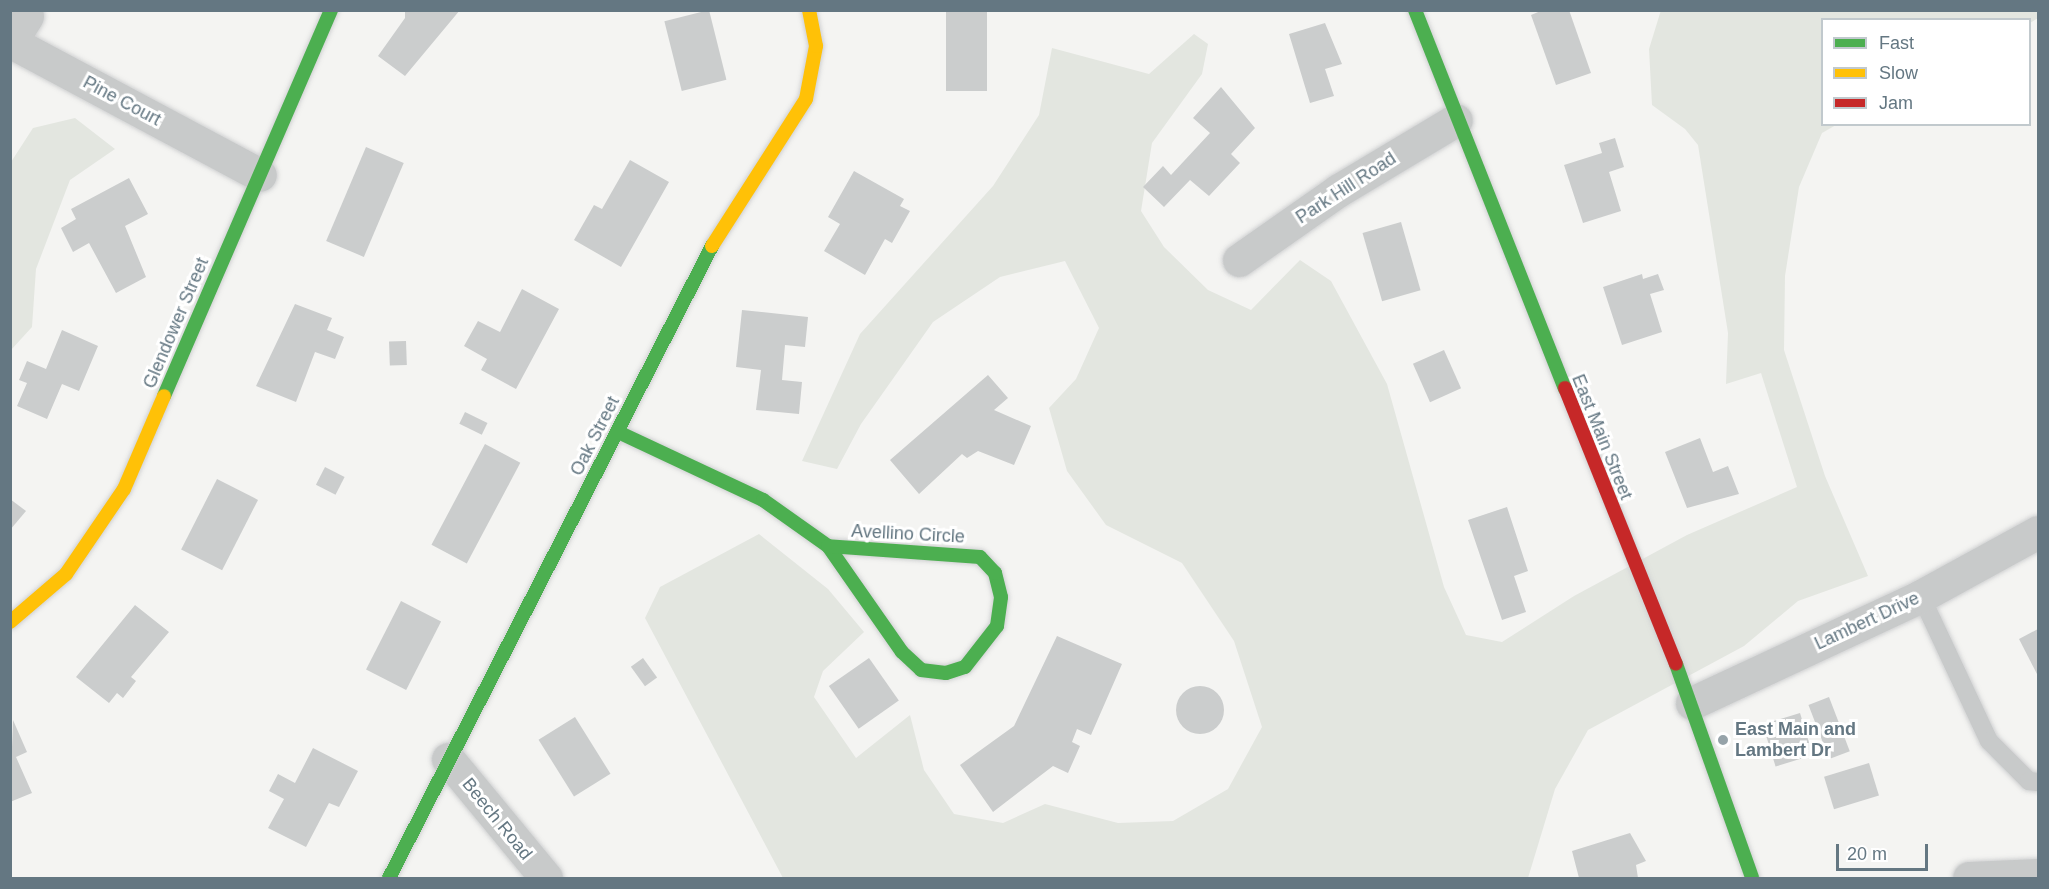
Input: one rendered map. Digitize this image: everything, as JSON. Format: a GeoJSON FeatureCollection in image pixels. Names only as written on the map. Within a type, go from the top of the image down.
{"type":"FeatureCollection","features":[{"type":"Feature","properties":{"kind":"street","name":"Glendower Street"},"geometry":{"type":"LineString","coordinates":[[10,622],[66,574],[124,489],[331,10]]}},
{"type":"Feature","properties":{"kind":"street","name":"Oak Street"},"geometry":{"type":"LineString","coordinates":[[389,879],[448,759],[719,233],[806,99],[816,46],[809,10]]}},
{"type":"Feature","properties":{"kind":"street","name":"East Main Street"},"geometry":{"type":"LineString","coordinates":[[1415,10],[1456,120],[1692,704],[1752,879]]}},
{"type":"Feature","properties":{"kind":"street","name":"Pine Court"},"geometry":{"type":"LineString","coordinates":[[27,16],[11,42],[260,175]]}},
{"type":"Feature","properties":{"kind":"street","name":"Park Hill Road"},"geometry":{"type":"LineString","coordinates":[[1239,260],[1339,190],[1456,120]]}},
{"type":"Feature","properties":{"kind":"street","name":"Avellino Circle"},"geometry":{"type":"LineString","coordinates":[[618,432],[763,500],[828,546],[902,652],[921,670],[946,673],[965,667],[998,626],[1001,597],[996,573],[980,557],[828,546]]}},
{"type":"Feature","properties":{"kind":"street","name":"Lambert Drive"},"geometry":{"type":"LineString","coordinates":[[1692,704],[1921,596],[2038,532]]}},
{"type":"Feature","properties":{"kind":"street","name":"Beech Road"},"geometry":{"type":"LineString","coordinates":[[448,759],[546,879]]}},
{"type":"Feature","properties":{"kind":"street"},"geometry":{"type":"LineString","coordinates":[[1969,879],[2038,875]]}},
{"type":"Feature","properties":{"kind":"lane"},"geometry":{"type":"LineString","coordinates":[[1921,596],[1989,741],[2029,781],[2038,782]]}},
{"type":"Feature","properties":{"kind":"shaded area"},"geometry":{"type":"Polygon","coordinates":[[[1661,10],[2038,11],[2038,18],[2031,22],[2031,18],[1821,18],[1821,126],[1834,126],[1822,133],[1799,187],[1785,276],[1784,350],[1825,476],[1868,576],[1798,601],[1744,646],[1588,730],[1555,789],[1528,878],[783,878],[645,618],[660,587],[759,534],[828,589],[864,632],[823,671],[814,697],[856,758],[910,715],[924,770],[954,814],[1003,823],[1045,804],[1118,823],[1173,821],[1228,789],[1262,727],[1234,641],[1182,563],[1106,525],[1067,471],[1049,408],[1076,379],[1099,328],[1065,261],[1000,277],[933,322],[861,424],[837,469],[802,461],[860,334],[993,186],[1039,115],[1052,48],[1149,74],[1194,34],[1208,44],[1202,74],[1152,143],[1141,211],[1164,247],[1208,290],[1251,310],[1300,260],[1331,281],[1387,384],[1444,587],[1466,635],[1502,642],[1574,596],[1687,535],[1797,487],[1761,373],[1726,384],[1728,333],[1698,145],[1685,129],[1652,105],[1649,49],[1661,10]]]}},
{"type":"Feature","properties":{"kind":"shaded area"},"geometry":{"type":"Polygon","coordinates":[[[75,118],[115,149],[70,180],[36,269],[32,327],[11,350],[11,162],[33,128],[75,118]]]}},
{"type":"Feature","properties":{"kind":"building"},"geometry":{"type":"Polygon","coordinates":[[[405,10],[460,10],[405,76],[378,56],[405,18],[405,10]]]}},
{"type":"Feature","properties":{"kind":"building"},"geometry":{"type":"Polygon","coordinates":[[[709,10],[726,80],[682,91],[664,21],[709,10]]]}},
{"type":"Feature","properties":{"kind":"building"},"geometry":{"type":"Polygon","coordinates":[[[946,10],[987,10],[987,91],[946,91],[946,10]]]}},
{"type":"Feature","properties":{"kind":"building"},"geometry":{"type":"Polygon","coordinates":[[[1543,10],[1569,10],[1591,73],[1556,85],[1531,15],[1543,10]]]}},
{"type":"Feature","properties":{"kind":"building"},"geometry":{"type":"Polygon","coordinates":[[[1325,23],[1342,64],[1325,69],[1334,96],[1310,103],[1289,34],[1325,23]]]}},
{"type":"Feature","properties":{"kind":"building"},"geometry":{"type":"Polygon","coordinates":[[[1221,87],[1255,128],[1231,154],[1240,163],[1209,196],[1190,180],[1164,207],[1143,187],[1163,166],[1171,175],[1210,133],[1193,118],[1221,87]]]}},
{"type":"Feature","properties":{"kind":"building"},"geometry":{"type":"Polygon","coordinates":[[[1615,138],[1624,167],[1609,172],[1621,211],[1583,223],[1564,165],[1602,153],[1599,143],[1615,138]]]}},
{"type":"Feature","properties":{"kind":"building"},"geometry":{"type":"Polygon","coordinates":[[[366,147],[404,163],[364,257],[326,241],[366,147]]]}},
{"type":"Feature","properties":{"kind":"building"},"geometry":{"type":"Polygon","coordinates":[[[630,160],[669,182],[621,267],[574,240],[594,205],[602,209],[630,160]]]}},
{"type":"Feature","properties":{"kind":"building"},"geometry":{"type":"Polygon","coordinates":[[[854,171],[904,199],[900,206],[910,211],[892,243],[885,239],[865,275],[824,251],[840,224],[828,217],[854,171]]]}},
{"type":"Feature","properties":{"kind":"building"},"geometry":{"type":"Polygon","coordinates":[[[129,178],[148,214],[125,226],[146,277],[116,293],[89,243],[73,252],[61,228],[76,219],[71,209],[129,178]]]}},
{"type":"Feature","properties":{"kind":"building"},"geometry":{"type":"Polygon","coordinates":[[[1401,222],[1421,290],[1382,301],[1363,233],[1401,222]]]}},
{"type":"Feature","properties":{"kind":"building"},"geometry":{"type":"Polygon","coordinates":[[[1642,274],[1643,279],[1658,274],[1664,290],[1650,294],[1662,332],[1622,345],[1603,287],[1642,274]]]}},
{"type":"Feature","properties":{"kind":"building"},"geometry":{"type":"Polygon","coordinates":[[[522,289],[559,309],[516,389],[481,370],[487,359],[464,346],[478,321],[500,332],[522,289]]]}},
{"type":"Feature","properties":{"kind":"building"},"geometry":{"type":"Polygon","coordinates":[[[295,304],[332,318],[327,330],[344,337],[335,359],[315,352],[296,402],[256,386],[295,304]]]}},
{"type":"Feature","properties":{"kind":"building"},"geometry":{"type":"Polygon","coordinates":[[[742,310],[808,317],[805,347],[785,345],[782,380],[802,382],[799,414],[756,410],[761,370],[736,367],[742,310]]]}},
{"type":"Feature","properties":{"kind":"building"},"geometry":{"type":"Polygon","coordinates":[[[62,330],[98,346],[79,391],[62,384],[47,419],[17,406],[27,383],[19,380],[27,361],[46,369],[62,330]]]}},
{"type":"Feature","properties":{"kind":"building"},"geometry":{"type":"Polygon","coordinates":[[[406,341],[407,365],[390,366],[389,342],[406,341]]]}},
{"type":"Feature","properties":{"kind":"building"},"geometry":{"type":"Polygon","coordinates":[[[1444,350],[1461,388],[1430,402],[1413,364],[1444,350]]]}},
{"type":"Feature","properties":{"kind":"building"},"geometry":{"type":"Polygon","coordinates":[[[988,375],[1008,398],[994,410],[1031,426],[1014,465],[978,451],[967,458],[962,454],[919,494],[890,460],[988,375]]]}},
{"type":"Feature","properties":{"kind":"building"},"geometry":{"type":"Polygon","coordinates":[[[465,412],[487,423],[482,435],[459,424],[465,412]]]}},
{"type":"Feature","properties":{"kind":"building"},"geometry":{"type":"Polygon","coordinates":[[[1700,438],[1713,472],[1728,466],[1739,494],[1687,508],[1665,452],[1700,438]]]}},
{"type":"Feature","properties":{"kind":"building"},"geometry":{"type":"Polygon","coordinates":[[[485,444],[520,463],[467,563],[431,545],[485,444]]]}},
{"type":"Feature","properties":{"kind":"building"},"geometry":{"type":"Polygon","coordinates":[[[325,467],[345,477],[336,495],[316,485],[325,467]]]}},
{"type":"Feature","properties":{"kind":"building"},"geometry":{"type":"Polygon","coordinates":[[[217,479],[258,500],[222,570],[181,549],[217,479]]]}},
{"type":"Feature","properties":{"kind":"building"},"geometry":{"type":"Polygon","coordinates":[[[10,499],[26,511],[10,530],[10,499]]]}},
{"type":"Feature","properties":{"kind":"building"},"geometry":{"type":"Polygon","coordinates":[[[1507,507],[1528,571],[1514,576],[1526,612],[1502,620],[1468,520],[1507,507]]]}},
{"type":"Feature","properties":{"kind":"building"},"geometry":{"type":"Polygon","coordinates":[[[401,601],[441,621],[406,690],[366,670],[401,601]]]}},
{"type":"Feature","properties":{"kind":"building"},"geometry":{"type":"Polygon","coordinates":[[[135,605],[169,632],[131,677],[136,681],[123,698],[117,693],[109,703],[76,677],[135,605]]]}},
{"type":"Feature","properties":{"kind":"building"},"geometry":{"type":"Polygon","coordinates":[[[2038,629],[2038,676],[2019,639],[2038,629]]]}},
{"type":"Feature","properties":{"kind":"building"},"geometry":{"type":"Polygon","coordinates":[[[1057,636],[1122,664],[1091,735],[1077,729],[1072,742],[1080,746],[1068,773],[1053,766],[993,812],[960,765],[1014,726],[1057,636]]]}},
{"type":"Feature","properties":{"kind":"building"},"geometry":{"type":"Polygon","coordinates":[[[643,658],[657,677],[645,686],[631,667],[643,658]]]}},
{"type":"Feature","properties":{"kind":"building"},"geometry":{"type":"Polygon","coordinates":[[[869,658],[899,701],[859,729],[829,686],[869,658]]]}},
{"type":"Feature","properties":{"kind":"building"},"geometry":{"type":"Polygon","coordinates":[[[1195,686],[1205,686],[1217,693],[1224,705],[1224,715],[1217,727],[1205,734],[1195,734],[1180,723],[1176,715],[1176,705],[1187,690],[1195,686]]]}},
{"type":"Feature","properties":{"kind":"building"},"geometry":{"type":"Polygon","coordinates":[[[1829,697],[1850,751],[1829,759],[1808,705],[1829,697]]]}},
{"type":"Feature","properties":{"kind":"building"},"geometry":{"type":"Polygon","coordinates":[[[1800,713],[1813,755],[1776,766],[1763,724],[1800,713]]]}},
{"type":"Feature","properties":{"kind":"building"},"geometry":{"type":"Polygon","coordinates":[[[575,717],[611,774],[574,797],[539,740],[575,717]]]}},
{"type":"Feature","properties":{"kind":"building"},"geometry":{"type":"Polygon","coordinates":[[[13,720],[27,752],[16,757],[32,793],[10,802],[13,720]]]}},
{"type":"Feature","properties":{"kind":"building"},"geometry":{"type":"Polygon","coordinates":[[[313,748],[358,771],[339,807],[329,803],[306,847],[268,828],[284,799],[269,791],[278,774],[295,783],[313,748]]]}},
{"type":"Feature","properties":{"kind":"building"},"geometry":{"type":"Polygon","coordinates":[[[1869,763],[1879,796],[1834,809],[1824,777],[1869,763]]]}},
{"type":"Feature","properties":{"kind":"building"},"geometry":{"type":"Polygon","coordinates":[[[1630,833],[1646,861],[1636,865],[1638,878],[1579,878],[1572,851],[1630,833]]]}},
{"type":"Feature","properties":{"kind":"traffic: fast"},"geometry":{"type":"LineString","coordinates":[[164,396],[331,10]]}},
{"type":"Feature","properties":{"kind":"traffic: fast"},"geometry":{"type":"LineString","coordinates":[[1415,10],[1565,388]]}},
{"type":"Feature","properties":{"kind":"traffic: fast"},"geometry":{"type":"LineString","coordinates":[[389,878],[712,246]]}},
{"type":"Feature","properties":{"kind":"traffic: fast"},"geometry":{"type":"LineString","coordinates":[[618,432],[763,500],[828,546],[902,652],[921,670],[946,673],[965,667],[997,626],[1001,597],[995,573],[980,557],[828,546]]}},
{"type":"Feature","properties":{"kind":"traffic: fast"},"geometry":{"type":"LineString","coordinates":[[1676,664],[1752,878]]}},
{"type":"Feature","properties":{"kind":"traffic: slow"},"geometry":{"type":"LineString","coordinates":[[712,246],[806,99],[816,46],[809,10]]}},
{"type":"Feature","properties":{"kind":"traffic: slow"},"geometry":{"type":"LineString","coordinates":[[10,622],[66,574],[124,489],[164,396]]}},
{"type":"Feature","properties":{"kind":"traffic: jam"},"geometry":{"type":"LineString","coordinates":[[1565,388],[1676,664]]}},
{"type":"Feature","properties":{"kind":"place","name":"East Main and Lambert Dr"},"geometry":{"type":"Point","coordinates":[1723,740]}}]}
